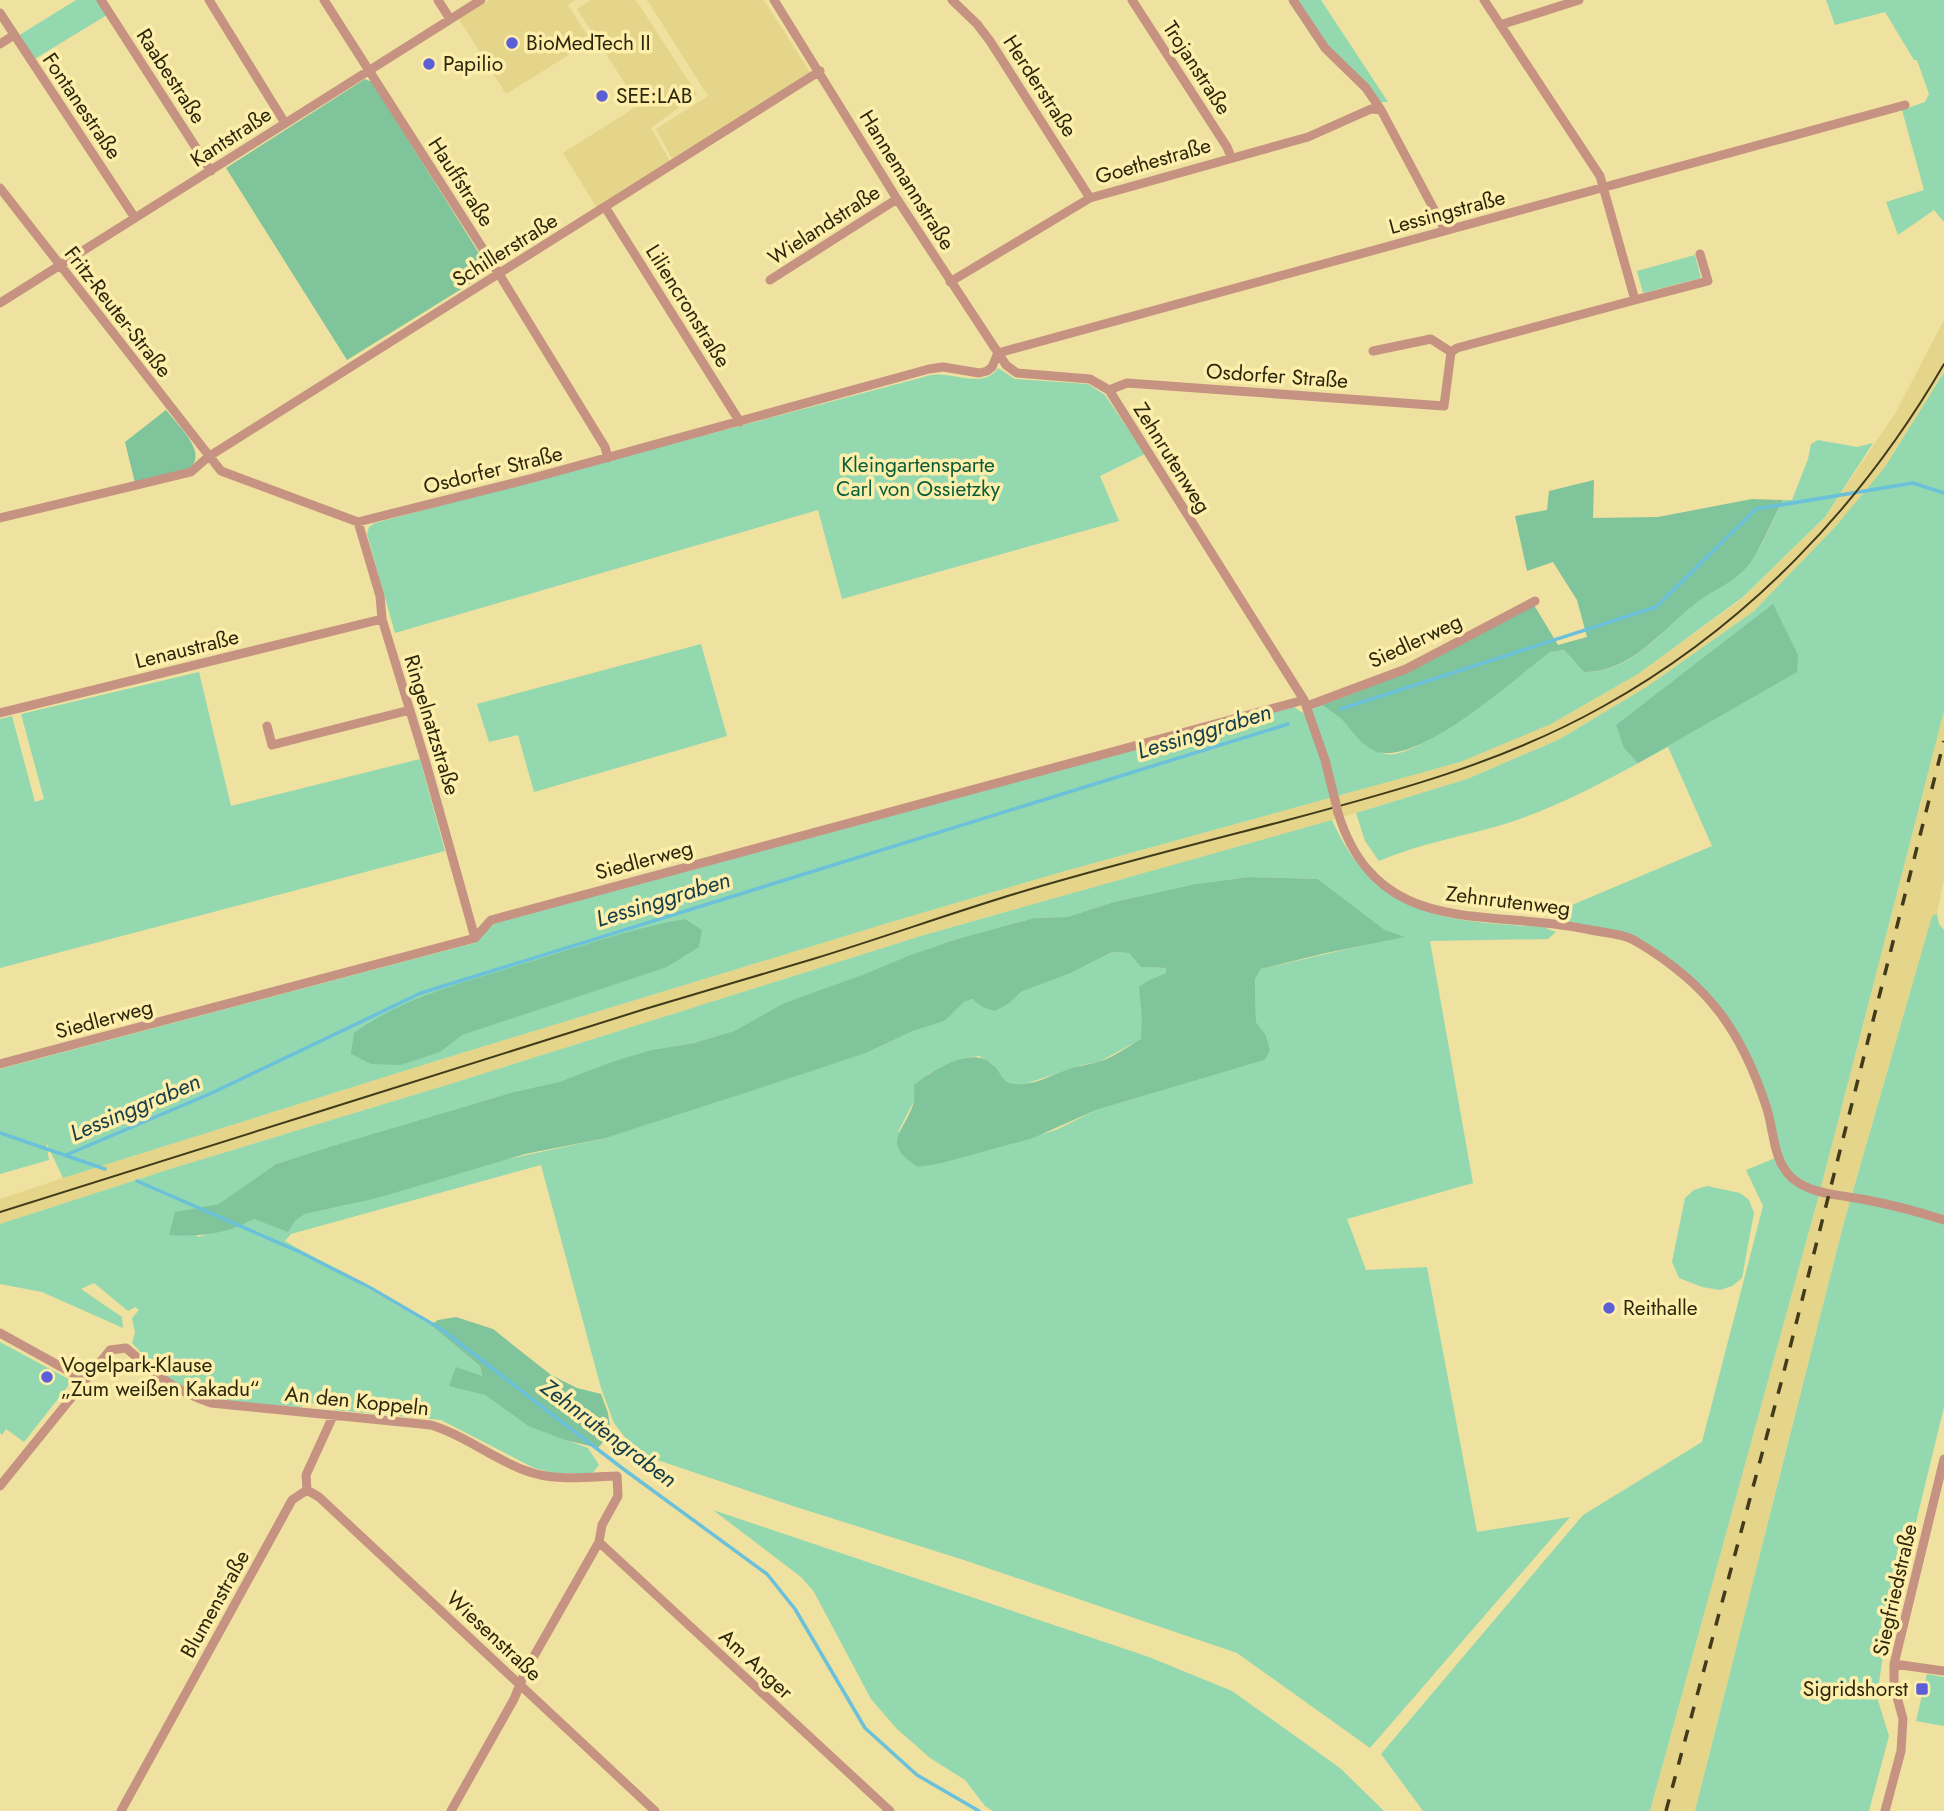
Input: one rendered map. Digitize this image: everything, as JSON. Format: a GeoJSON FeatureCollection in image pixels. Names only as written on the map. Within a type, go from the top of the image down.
{"type":"FeatureCollection","features":[{"type":"Feature","properties":{"kind":"street","name":"Raabestraße"},"geometry":{"type":"LineString","coordinates":[[101,0],[211,171]]}},
{"type":"Feature","properties":{"kind":"street"},"geometry":{"type":"LineString","coordinates":[[209,0],[285,123]]}},
{"type":"Feature","properties":{"kind":"street","name":"Hauffstraße"},"geometry":{"type":"LineString","coordinates":[[324,0],[499,274],[605,447],[608,458]]}},
{"type":"Feature","properties":{"kind":"street"},"geometry":{"type":"LineString","coordinates":[[438,0],[450,19]]}},
{"type":"Feature","properties":{"kind":"street","name":"Kantstraße"},"geometry":{"type":"LineString","coordinates":[[0,303],[481,0]]}},
{"type":"Feature","properties":{"kind":"street","name":"Hannemannstraße"},"geometry":{"type":"LineString","coordinates":[[775,0],[950,282],[1006,365],[1017,373]]}},
{"type":"Feature","properties":{"kind":"street","name":"Herderstraße"},"geometry":{"type":"LineString","coordinates":[[952,0],[990,41],[1090,198]]}},
{"type":"Feature","properties":{"kind":"street","name":"Trojanstraße"},"geometry":{"type":"LineString","coordinates":[[1132,0],[1231,157]]}},
{"type":"Feature","properties":{"kind":"street"},"geometry":{"type":"LineString","coordinates":[[1293,0],[1325,48],[1366,88],[1381,110],[1445,230]]}},
{"type":"Feature","properties":{"kind":"street"},"geometry":{"type":"LineString","coordinates":[[1484,0],[1600,176],[1635,300]]}},
{"type":"Feature","properties":{"kind":"street"},"geometry":{"type":"LineString","coordinates":[[1500,25],[1579,0]]}},
{"type":"Feature","properties":{"kind":"street","name":"Fontanestraße"},"geometry":{"type":"LineString","coordinates":[[0,13],[135,218]]}},
{"type":"Feature","properties":{"kind":"street"},"geometry":{"type":"LineString","coordinates":[[0,44],[14,35]]}},
{"type":"Feature","properties":{"kind":"street","name":"Schillerstraße"},"geometry":{"type":"LineString","coordinates":[[208,457],[820,71]]}},
{"type":"Feature","properties":{"kind":"street","name":"Lessingstraße"},"geometry":{"type":"LineString","coordinates":[[998,353],[1905,105]]}},
{"type":"Feature","properties":{"kind":"street","name":"Goethestraße"},"geometry":{"type":"LineString","coordinates":[[950,282],[1090,198],[1308,136],[1371,109],[1381,110]]}},
{"type":"Feature","properties":{"kind":"street","name":"Fritz-Reuter-Straße"},"geometry":{"type":"LineString","coordinates":[[0,188],[208,457]]}},
{"type":"Feature","properties":{"kind":"street","name":"Wielandstraße"},"geometry":{"type":"LineString","coordinates":[[770,280],[897,199]]}},
{"type":"Feature","properties":{"kind":"street","name":"Liliencronstraße"},"geometry":{"type":"LineString","coordinates":[[605,207],[740,422]]}},
{"type":"Feature","properties":{"kind":"street"},"geometry":{"type":"LineString","coordinates":[[1373,351],[1431,339],[1451,352],[1487,339],[1708,281],[1700,254]]}},
{"type":"Feature","properties":{"kind":"street","name":"Osdorfer Straße"},"geometry":{"type":"LineString","coordinates":[[1108,390],[1127,383],[1444,406],[1451,352]]}},
{"type":"Feature","properties":{"kind":"street","name":"Osdorfer Straße"},"geometry":{"type":"LineString","coordinates":[[358,522],[608,458],[929,369],[943,367],[979,373],[987,371],[992,367],[998,353]]}},
{"type":"Feature","properties":{"kind":"street","name":"Zehnrutenweg"},"geometry":{"type":"LineString","coordinates":[[1017,373],[1090,379],[1108,390],[1305,703],[1325,760],[1338,813],[1348,838],[1369,870],[1418,905],[1457,916],[1562,923],[1634,940],[1681,970],[1720,1010],[1748,1056],[1768,1111],[1778,1157],[1791,1177],[1820,1191],[1869,1200],[1944,1220]]}},
{"type":"Feature","properties":{"kind":"street"},"geometry":{"type":"LineString","coordinates":[[0,518],[191,472],[208,457],[221,471],[358,522]]}},
{"type":"Feature","properties":{"kind":"street","name":"Ringelnatzstraße"},"geometry":{"type":"LineString","coordinates":[[358,522],[380,596],[382,619],[475,938]]}},
{"type":"Feature","properties":{"kind":"street","name":"Siedlerweg"},"geometry":{"type":"LineString","coordinates":[[0,1064],[475,938],[491,920],[1305,703],[1406,669],[1535,601]]}},
{"type":"Feature","properties":{"kind":"street","name":"Lenaustraße"},"geometry":{"type":"LineString","coordinates":[[0,713],[382,619]]}},
{"type":"Feature","properties":{"kind":"street"},"geometry":{"type":"LineString","coordinates":[[267,726],[272,745],[410,710]]}},
{"type":"Feature","properties":{"kind":"street"},"geometry":{"type":"LineString","coordinates":[[0,1333],[85,1380]]}},
{"type":"Feature","properties":{"kind":"street","name":"An den Koppeln"},"geometry":{"type":"LineString","coordinates":[[0,1486],[110,1350],[126,1348],[154,1374],[181,1393],[211,1403],[431,1425],[445,1429],[525,1471],[555,1478],[617,1476],[618,1496],[602,1525],[599,1542]]}},
{"type":"Feature","properties":{"kind":"street"},"geometry":{"type":"LineString","coordinates":[[307,1490],[306,1475],[333,1416]]}},
{"type":"Feature","properties":{"kind":"street","name":"Siegfriedstraße"},"geometry":{"type":"LineString","coordinates":[[1885,1811],[1901,1751],[1903,1719],[1894,1686],[1895,1664],[1944,1459]]}},
{"type":"Feature","properties":{"kind":"street","name":"Wiesenstraße"},"geometry":{"type":"LineString","coordinates":[[307,1490],[318,1497],[655,1811]]}},
{"type":"Feature","properties":{"kind":"street","name":"Blumenstraße"},"geometry":{"type":"LineString","coordinates":[[121,1811],[292,1500],[307,1490]]}},
{"type":"Feature","properties":{"kind":"street"},"geometry":{"type":"LineString","coordinates":[[451,1811],[521,1685],[526,1670],[599,1542]]}},
{"type":"Feature","properties":{"kind":"street","name":"Am Anger"},"geometry":{"type":"LineString","coordinates":[[599,1542],[890,1811]]}},
{"type":"Feature","properties":{"kind":"street"},"geometry":{"type":"LineString","coordinates":[[1895,1664],[1944,1671]]}},
{"type":"Feature","properties":{"kind":"shaded area"},"geometry":{"type":"Polygon","coordinates":[[[490,0],[575,0],[568,5],[591,41],[506,94],[459,19],[490,0]]]}},
{"type":"Feature","properties":{"kind":"shaded area"},"geometry":{"type":"Polygon","coordinates":[[[590,0],[636,0],[697,94],[651,128],[670,161],[597,208],[563,153],[639,105],[577,9],[590,0]]]}},
{"type":"Feature","properties":{"kind":"shaded area"},"geometry":{"type":"Polygon","coordinates":[[[647,0],[764,0],[810,72],[672,159],[656,129],[708,96],[647,0]]]}},
{"type":"Feature","properties":{"kind":"shaded area"},"geometry":{"type":"Polygon","coordinates":[[[1944,320],[1944,371],[1885,467],[1837,526],[1754,611],[1648,686],[1560,739],[1467,779],[1316,825],[924,935],[0,1224],[0,1199],[63,1178],[891,922],[1359,790],[1551,724],[1638,674],[1743,598],[1825,517],[1896,412],[1944,320]]]}},
{"type":"Feature","properties":{"kind":"shaded area"},"geometry":{"type":"Polygon","coordinates":[[[1944,711],[1944,879],[1937,914],[1932,917],[1843,1226],[1695,1811],[1650,1811],[1820,1191],[1944,711]]]}},
{"type":"Feature","properties":{"kind":"green space"},"geometry":{"type":"Polygon","coordinates":[[[76,0],[97,0],[107,15],[33,60],[20,37],[21,34],[76,0]]]}},
{"type":"Feature","properties":{"kind":"green space"},"geometry":{"type":"Polygon","coordinates":[[[1298,0],[1321,0],[1388,102],[1379,102],[1328,45],[1298,0]]]}},
{"type":"Feature","properties":{"kind":"green space"},"geometry":{"type":"Polygon","coordinates":[[[1826,0],[1944,0],[1944,222],[1934,210],[1898,235],[1886,202],[1924,190],[1902,110],[1925,102],[1929,94],[1917,60],[1914,60],[1885,12],[1835,25],[1826,0]]]}},
{"type":"Feature","properties":{"kind":"green space"},"geometry":{"type":"Polygon","coordinates":[[[365,79],[372,82],[487,266],[487,273],[347,360],[226,168],[365,79]]]}},
{"type":"Feature","properties":{"kind":"green space"},"geometry":{"type":"Polygon","coordinates":[[[1695,255],[1701,278],[1643,293],[1637,271],[1695,255]]]}},
{"type":"Feature","properties":{"kind":"green space","name":"Kleingartensparte Carl von Ossietzky"},"geometry":{"type":"Polygon","coordinates":[[[998,368],[1015,379],[1088,384],[1105,395],[1145,454],[1100,476],[1119,521],[842,599],[818,510],[395,633],[367,534],[369,527],[375,523],[931,375],[976,379],[985,378],[998,368]]]}},
{"type":"Feature","properties":{"kind":"green space"},"geometry":{"type":"Polygon","coordinates":[[[1944,372],[1944,711],[1820,1191],[1650,1811],[1423,1811],[1381,1754],[1583,1515],[1702,1442],[1763,1206],[1746,1170],[1778,1157],[1768,1111],[1720,1010],[1634,940],[1561,923],[1560,910],[1712,846],[1668,747],[1590,789],[1529,816],[1411,849],[1379,861],[1365,841],[1356,813],[1467,779],[1560,739],[1648,686],[1754,611],[1836,526],[1885,467],[1944,372]]]}},
{"type":"Feature","properties":{"kind":"green space"},"geometry":{"type":"Polygon","coordinates":[[[166,410],[190,440],[196,457],[186,471],[135,483],[125,442],[166,410]]]}},
{"type":"Feature","properties":{"kind":"green space"},"geometry":{"type":"Polygon","coordinates":[[[1818,440],[1857,447],[1873,443],[1825,517],[1743,597],[1638,674],[1551,724],[1460,762],[891,922],[63,1178],[46,1142],[49,1160],[0,1174],[0,1069],[474,943],[495,923],[1294,707],[1303,713],[1322,705],[1340,718],[1360,739],[1386,754],[1401,752],[1421,744],[1445,730],[1550,652],[1564,650],[1584,672],[1601,671],[1616,666],[1644,649],[1695,604],[1732,581],[1745,569],[1760,548],[1783,500],[1792,500],[1811,444],[1818,440]]]}},
{"type":"Feature","properties":{"kind":"green space"},"geometry":{"type":"Polygon","coordinates":[[[1594,480],[1593,518],[1658,517],[1752,499],[1783,500],[1759,548],[1745,569],[1732,581],[1695,604],[1631,658],[1616,665],[1584,672],[1564,650],[1550,652],[1466,718],[1416,746],[1393,753],[1369,748],[1340,718],[1322,705],[1409,672],[1534,605],[1558,645],[1587,637],[1577,600],[1553,562],[1527,571],[1515,516],[1547,510],[1549,491],[1594,480]]]}},
{"type":"Feature","properties":{"kind":"green space"},"geometry":{"type":"Polygon","coordinates":[[[1773,604],[1798,655],[1797,672],[1638,763],[1624,748],[1616,725],[1773,604]]]}},
{"type":"Feature","properties":{"kind":"green space"},"geometry":{"type":"Polygon","coordinates":[[[701,644],[727,736],[534,792],[518,735],[489,742],[477,704],[701,644]]]}},
{"type":"Feature","properties":{"kind":"green space"},"geometry":{"type":"Polygon","coordinates":[[[199,672],[231,806],[420,759],[445,851],[0,968],[0,719],[12,716],[35,802],[44,799],[21,714],[199,672]]]}},
{"type":"Feature","properties":{"kind":"green space"},"geometry":{"type":"Polygon","coordinates":[[[1332,820],[1350,853],[1370,878],[1393,896],[1446,917],[1543,927],[1556,932],[1548,939],[1430,941],[1473,1183],[1347,1219],[1366,1270],[1427,1267],[1477,1532],[1570,1517],[1370,1748],[1237,1653],[637,1453],[614,1423],[601,1388],[541,1165],[291,1234],[285,1241],[431,1325],[480,1366],[485,1395],[528,1426],[588,1448],[599,1465],[592,1474],[554,1473],[534,1468],[441,1420],[335,1410],[335,1405],[306,1403],[301,1407],[202,1396],[174,1382],[145,1357],[132,1343],[135,1333],[132,1318],[139,1310],[135,1307],[128,1311],[94,1283],[81,1289],[122,1317],[123,1328],[42,1292],[0,1284],[0,1224],[924,935],[1332,820]],[[1249,877],[1195,884],[1114,902],[1067,917],[1034,918],[957,939],[784,1003],[734,1031],[694,1043],[651,1050],[559,1082],[513,1092],[276,1164],[220,1204],[176,1212],[198,1237],[253,1219],[269,1223],[295,1221],[305,1214],[374,1199],[489,1163],[606,1138],[866,1053],[913,1031],[945,1021],[964,1002],[972,999],[982,1007],[1011,1002],[1021,992],[1071,973],[1112,952],[1129,953],[1142,967],[1166,968],[1166,973],[1149,980],[1141,1039],[1099,1062],[1025,1084],[1011,1084],[1002,1079],[993,1064],[979,1056],[965,1058],[928,1074],[898,1132],[1008,1144],[1056,1130],[1096,1110],[1265,1060],[1270,1050],[1266,1035],[1256,1022],[1255,979],[1261,969],[1369,944],[1385,930],[1318,879],[1249,877]]]}},
{"type":"Feature","properties":{"kind":"green space"},"geometry":{"type":"Polygon","coordinates":[[[1249,877],[1318,879],[1385,930],[1405,937],[1261,969],[1255,979],[1256,1022],[1266,1035],[1270,1050],[1265,1060],[1096,1110],[1033,1138],[918,1167],[899,1151],[897,1143],[914,1101],[914,1085],[952,1062],[973,1057],[983,1059],[992,1064],[1010,1083],[1028,1084],[1104,1060],[1141,1039],[1139,987],[1166,973],[1166,968],[1141,967],[1129,953],[1112,952],[1071,973],[1021,992],[1011,1002],[995,1011],[982,1007],[972,999],[964,1002],[945,1021],[913,1031],[866,1053],[606,1138],[525,1154],[374,1199],[305,1214],[295,1221],[288,1232],[254,1219],[213,1233],[169,1235],[175,1212],[219,1204],[276,1164],[513,1092],[559,1082],[651,1050],[694,1043],[734,1031],[784,1003],[957,939],[1034,918],[1067,917],[1114,902],[1195,884],[1249,877]]]}},
{"type":"Feature","properties":{"kind":"green space"},"geometry":{"type":"Polygon","coordinates":[[[1937,914],[1939,924],[1944,930],[1944,1407],[1882,1662],[1877,1697],[1889,1736],[1869,1811],[1695,1811],[1843,1226],[1932,916],[1937,914]]]}},
{"type":"Feature","properties":{"kind":"green space"},"geometry":{"type":"Polygon","coordinates":[[[685,919],[702,930],[699,947],[667,967],[462,1035],[440,1052],[400,1065],[371,1064],[351,1054],[354,1033],[415,1000],[605,939],[685,919]]]}},
{"type":"Feature","properties":{"kind":"green space"},"geometry":{"type":"Polygon","coordinates":[[[1707,1186],[1740,1193],[1749,1200],[1754,1213],[1742,1278],[1732,1286],[1720,1290],[1702,1287],[1679,1278],[1672,1262],[1685,1198],[1694,1190],[1707,1186]]]}},
{"type":"Feature","properties":{"kind":"green space"},"geometry":{"type":"Polygon","coordinates":[[[456,1317],[493,1329],[551,1375],[577,1388],[601,1394],[611,1433],[598,1448],[565,1440],[528,1426],[485,1395],[449,1386],[456,1367],[482,1376],[480,1366],[431,1325],[438,1320],[456,1317]]]}},
{"type":"Feature","properties":{"kind":"green space"},"geometry":{"type":"Polygon","coordinates":[[[0,1342],[72,1381],[24,1442],[6,1429],[2,1435],[0,1433],[0,1342]]]}},
{"type":"Feature","properties":{"kind":"green space"},"geometry":{"type":"Polygon","coordinates":[[[713,1510],[1149,1657],[1232,1691],[1340,1768],[1384,1811],[993,1811],[985,1806],[965,1780],[930,1758],[896,1728],[871,1699],[814,1592],[801,1577],[713,1510]]]}},
{"type":"Feature","properties":{"kind":"green space"},"geometry":{"type":"Polygon","coordinates":[[[1927,1674],[1944,1677],[1944,1726],[1916,1721],[1927,1674]]]}},
{"type":"Feature","properties":{"kind":"waterway","name":"Lessinggraben"},"geometry":{"type":"LineString","coordinates":[[1341,709],[1656,607],[1756,509],[1913,483],[1944,493]]}},
{"type":"Feature","properties":{"kind":"waterway","name":"Lessinggraben"},"geometry":{"type":"LineString","coordinates":[[66,1155],[214,1092],[421,993],[1288,724]]}},
{"type":"Feature","properties":{"kind":"waterway","name":"Zehnrutengraben"},"geometry":{"type":"LineString","coordinates":[[0,1133],[105,1169]]}},
{"type":"Feature","properties":{"kind":"waterway","name":"Zehnrutengraben"},"geometry":{"type":"LineString","coordinates":[[137,1181],[302,1253],[369,1287],[441,1329],[622,1468],[767,1574],[795,1609],[865,1728],[917,1775],[979,1811]]}},
{"type":"Feature","properties":{"kind":"tram line"},"geometry":{"type":"LineString","coordinates":[[0,1212],[1021,892],[1366,799],[1486,760],[1564,727],[1655,675],[1705,640],[1752,601],[1796,559],[1876,467],[1944,364]]}},
{"type":"Feature","properties":{"kind":"railway"},"geometry":{"type":"LineString","coordinates":[[1666,1811],[1781,1383],[1944,741]]}},
{"type":"Feature","properties":{"kind":"place","name":"BioMedTech II"},"geometry":{"type":"Point","coordinates":[512,43]}},
{"type":"Feature","properties":{"kind":"place","name":"Papilio"},"geometry":{"type":"Point","coordinates":[429,64]}},
{"type":"Feature","properties":{"kind":"place","name":"SEE:LAB"},"geometry":{"type":"Point","coordinates":[602,96]}},
{"type":"Feature","properties":{"kind":"place","name":"Reithalle"},"geometry":{"type":"Point","coordinates":[1609,1308]}},
{"type":"Feature","properties":{"kind":"place","name":"Vogelpark-Klause „Zum weißen Kakadu“"},"geometry":{"type":"Point","coordinates":[47,1377]}},
{"type":"Feature","properties":{"kind":"place","name":"Sigridshorst"},"geometry":{"type":"Point","coordinates":[1922,1689]}}]}
